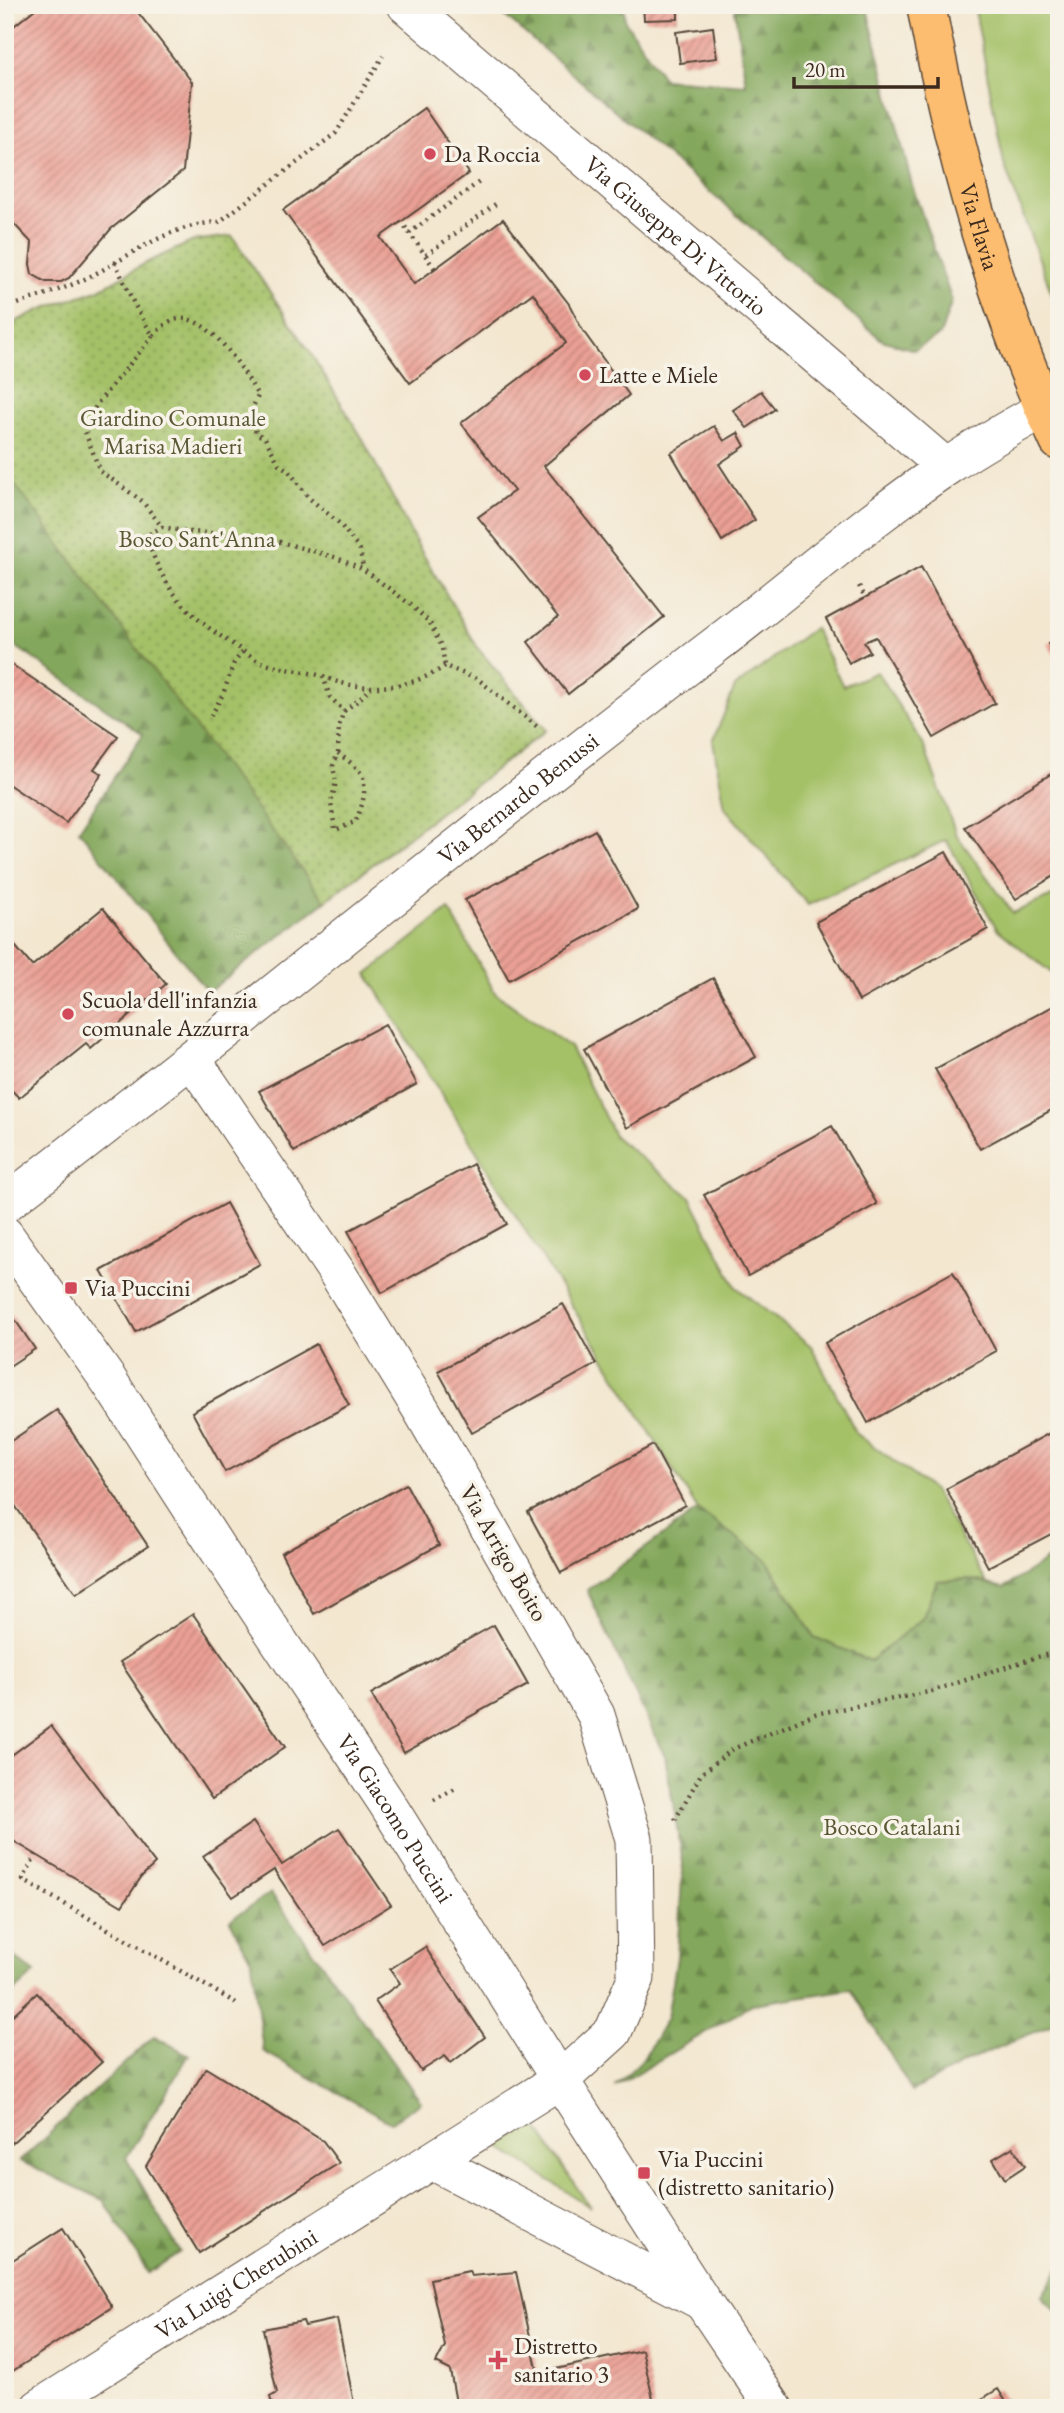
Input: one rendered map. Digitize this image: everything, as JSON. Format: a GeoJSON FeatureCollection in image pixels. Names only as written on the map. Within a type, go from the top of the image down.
{"type":"FeatureCollection","features":[{"type":"Feature","properties":{"kind":"main road","name":"Via Flavia"},"geometry":{"type":"LineString","coordinates":[[926,5],[965,179],[1003,300],[1051,425]]}},
{"type":"Feature","properties":{"kind":"street","name":"Via Giuseppe Di Vittorio"},"geometry":{"type":"LineString","coordinates":[[406,5],[946,467]]}},
{"type":"Feature","properties":{"kind":"street","name":"Via Bernardo Benussi"},"geometry":{"type":"LineString","coordinates":[[5,1204],[192,1059],[587,744],[946,467],[994,436],[1051,425]]}},
{"type":"Feature","properties":{"kind":"street","name":"Via Arrigo Boito"},"geometry":{"type":"LineString","coordinates":[[192,1059],[343,1283],[429,1423],[596,1715],[634,1839],[636,1978],[613,2032],[560,2080]]}},
{"type":"Feature","properties":{"kind":"street","name":"Via Giacomo Puccini"},"geometry":{"type":"LineString","coordinates":[[5,1235],[109,1381],[364,1767],[560,2080],[774,2408]]}},
{"type":"Feature","properties":{"kind":"street","name":"Via Luigi Cherubini"},"geometry":{"type":"LineString","coordinates":[[39,2408],[560,2080]]}},
{"type":"Feature","properties":{"kind":"street"},"geometry":{"type":"LineString","coordinates":[[432,2161],[702,2301]]}},
{"type":"Feature","properties":{"kind":"path"},"geometry":{"type":"LineString","coordinates":[[5,309],[76,283],[148,242],[197,224],[219,222],[336,133],[383,56]]}},
{"type":"Feature","properties":{"kind":"path"},"geometry":{"type":"LineString","coordinates":[[409,233],[482,180]]}},
{"type":"Feature","properties":{"kind":"path"},"geometry":{"type":"LineString","coordinates":[[426,255],[498,203]]}},
{"type":"Feature","properties":{"kind":"path"},"geometry":{"type":"LineString","coordinates":[[401,221],[435,269]]}},
{"type":"Feature","properties":{"kind":"path"},"geometry":{"type":"LineString","coordinates":[[115,262],[134,304],[153,336]]}},
{"type":"Feature","properties":{"kind":"path"},"geometry":{"type":"LineString","coordinates":[[363,569],[360,550],[340,524],[309,498],[289,471],[279,464],[265,438],[256,433],[251,411],[258,396],[239,364],[212,333],[199,324],[182,318],[167,322],[97,404],[85,432],[100,471],[142,501],[162,527],[189,532],[255,535],[334,557],[363,569],[411,605],[429,623],[442,648],[445,666]]}},
{"type":"Feature","properties":{"kind":"path"},"geometry":{"type":"LineString","coordinates":[[162,527],[146,537],[152,555],[178,601],[207,628],[265,664],[340,682],[370,686],[409,685],[432,676],[445,666]]}},
{"type":"Feature","properties":{"kind":"path"},"geometry":{"type":"LineString","coordinates":[[211,716],[223,694],[234,663],[243,651]]}},
{"type":"Feature","properties":{"kind":"path"},"geometry":{"type":"LineString","coordinates":[[445,666],[479,680],[543,731]]}},
{"type":"Feature","properties":{"kind":"path"},"geometry":{"type":"LineString","coordinates":[[323,676],[330,698],[344,711]]}},
{"type":"Feature","properties":{"kind":"path"},"geometry":{"type":"LineString","coordinates":[[338,753],[361,774],[364,788],[363,802],[355,822],[335,830],[331,803],[336,782],[333,766],[338,753],[340,725],[344,711],[360,699],[370,686]]}},
{"type":"Feature","properties":{"kind":"path"},"geometry":{"type":"LineString","coordinates":[[675,1822],[701,1774],[733,1749],[815,1714],[929,1692],[1059,1652]]}},
{"type":"Feature","properties":{"kind":"path"},"geometry":{"type":"LineString","coordinates":[[36,1854],[23,1880],[236,2003]]}},
{"type":"Feature","properties":{"kind":"green space"},"geometry":{"type":"Polygon","coordinates":[[[492,5],[624,5],[625,21],[664,79],[746,85],[734,5],[866,5],[912,185],[952,301],[940,335],[914,350],[882,340],[492,5]]]}},
{"type":"Feature","properties":{"kind":"green space"},"geometry":{"type":"Polygon","coordinates":[[[974,5],[1059,5],[1059,304],[1056,305],[1004,164],[974,5]]]}},
{"type":"Feature","properties":{"kind":"green space","name":"Giardino Comunale Marisa Madieri"},"geometry":{"type":"Polygon","coordinates":[[[232,236],[310,352],[362,438],[414,539],[479,650],[546,730],[208,992],[79,830],[143,734],[5,639],[5,327],[40,310],[98,290],[150,261],[194,241],[232,236]]]}},
{"type":"Feature","properties":{"kind":"green space","name":"Giardino Comunale Marisa Madieri"},"geometry":{"type":"Polygon","coordinates":[[[232,236],[310,352],[362,438],[414,539],[479,650],[546,730],[325,901],[5,471],[5,327],[40,310],[98,290],[150,261],[194,241],[232,236]]]}},
{"type":"Feature","properties":{"kind":"green space"},"geometry":{"type":"Polygon","coordinates":[[[814,628],[843,686],[877,672],[923,744],[956,834],[1013,913],[1059,893],[1059,979],[997,929],[946,840],[808,905],[725,808],[713,741],[735,687],[814,628]]]}},
{"type":"Feature","properties":{"kind":"green space"},"geometry":{"type":"Polygon","coordinates":[[[449,909],[495,993],[570,1047],[615,1137],[690,1197],[736,1287],[811,1346],[857,1434],[933,1490],[987,1583],[969,1579],[937,1581],[923,1618],[870,1661],[814,1637],[767,1560],[698,1510],[367,974],[449,909]]]}},
{"type":"Feature","properties":{"kind":"green space","name":"Bosco Catalani"},"geometry":{"type":"Polygon","coordinates":[[[698,1510],[767,1560],[814,1637],[870,1661],[923,1618],[937,1581],[969,1579],[1004,1588],[1059,1552],[1059,2021],[968,2061],[912,2091],[851,1989],[753,2004],[614,2087],[643,2059],[667,2018],[677,1958],[683,1862],[665,1757],[587,1590],[698,1510]]]}},
{"type":"Feature","properties":{"kind":"green space"},"geometry":{"type":"Polygon","coordinates":[[[271,1893],[421,2102],[391,2122],[263,2051],[252,1962],[230,1920],[271,1893]]]}},
{"type":"Feature","properties":{"kind":"green space"},"geometry":{"type":"Polygon","coordinates":[[[5,1950],[35,1973],[5,2000],[5,1950]]]}},
{"type":"Feature","properties":{"kind":"green space"},"geometry":{"type":"Polygon","coordinates":[[[154,2036],[189,2055],[126,2158],[180,2252],[148,2273],[104,2200],[20,2161],[154,2036]]]}},
{"type":"Feature","properties":{"kind":"green space"},"geometry":{"type":"Polygon","coordinates":[[[535,2125],[590,2207],[498,2146],[535,2125]]]}},
{"type":"Feature","properties":{"kind":"green space"},"geometry":{"type":"Polygon","coordinates":[[[1059,2268],[1059,2314],[1042,2296],[1059,2268]]]}},
{"type":"Feature","properties":{"kind":"building"},"geometry":{"type":"Polygon","coordinates":[[[40,5],[92,5],[136,10],[192,82],[183,171],[111,229],[69,278],[61,282],[46,282],[32,274],[32,243],[12,222],[5,228],[5,33],[40,5]]]}},
{"type":"Feature","properties":{"kind":"building"},"geometry":{"type":"Polygon","coordinates":[[[643,5],[678,5],[678,19],[644,20],[643,5]]]}},
{"type":"Feature","properties":{"kind":"building"},"geometry":{"type":"Polygon","coordinates":[[[713,27],[717,58],[680,63],[676,32],[713,27]]]}},
{"type":"Feature","properties":{"kind":"building"},"geometry":{"type":"Polygon","coordinates":[[[424,108],[469,173],[380,237],[414,284],[503,219],[569,304],[583,331],[629,395],[544,466],[664,617],[568,694],[528,642],[558,617],[478,517],[514,491],[461,423],[566,343],[533,293],[410,383],[283,210],[424,108]]]}},
{"type":"Feature","properties":{"kind":"building"},"geometry":{"type":"Polygon","coordinates":[[[761,391],[775,409],[747,428],[733,410],[761,391]]]}},
{"type":"Feature","properties":{"kind":"building"},"geometry":{"type":"Polygon","coordinates":[[[714,426],[724,441],[738,433],[745,446],[719,464],[755,520],[722,541],[671,453],[714,426]]]}},
{"type":"Feature","properties":{"kind":"building"},"geometry":{"type":"Polygon","coordinates":[[[921,567],[995,703],[934,738],[876,637],[864,642],[870,652],[849,663],[826,619],[921,567]]]}},
{"type":"Feature","properties":{"kind":"building"},"geometry":{"type":"Polygon","coordinates":[[[1059,638],[1059,664],[1048,644],[1059,638]]]}},
{"type":"Feature","properties":{"kind":"building"},"geometry":{"type":"Polygon","coordinates":[[[5,660],[118,736],[94,769],[102,774],[66,823],[5,782],[5,660]]]}},
{"type":"Feature","properties":{"kind":"building"},"geometry":{"type":"Polygon","coordinates":[[[1059,769],[1059,873],[1016,899],[965,827],[1059,769]]]}},
{"type":"Feature","properties":{"kind":"building"},"geometry":{"type":"Polygon","coordinates":[[[595,830],[638,909],[509,980],[465,900],[595,830]]]}},
{"type":"Feature","properties":{"kind":"building"},"geometry":{"type":"Polygon","coordinates":[[[946,852],[988,929],[859,1001],[816,922],[946,852]]]}},
{"type":"Feature","properties":{"kind":"building","name":"Scuola dell'infanzia comunale Azzurra"},"geometry":{"type":"Polygon","coordinates":[[[103,908],[166,984],[91,1049],[86,1044],[19,1098],[5,1083],[5,934],[32,966],[103,908]]]}},
{"type":"Feature","properties":{"kind":"building"},"geometry":{"type":"Polygon","coordinates":[[[713,978],[756,1057],[627,1128],[584,1049],[713,978]]]}},
{"type":"Feature","properties":{"kind":"building"},"geometry":{"type":"Polygon","coordinates":[[[1059,1003],[1059,1106],[980,1149],[935,1069],[1059,1003]]]}},
{"type":"Feature","properties":{"kind":"building"},"geometry":{"type":"Polygon","coordinates":[[[385,1024],[417,1084],[294,1152],[259,1091],[385,1024]]]}},
{"type":"Feature","properties":{"kind":"building"},"geometry":{"type":"Polygon","coordinates":[[[832,1126],[877,1204],[748,1276],[704,1195],[832,1126]]]}},
{"type":"Feature","properties":{"kind":"building"},"geometry":{"type":"Polygon","coordinates":[[[473,1164],[507,1224],[382,1293],[348,1231],[473,1164]]]}},
{"type":"Feature","properties":{"kind":"building"},"geometry":{"type":"Polygon","coordinates":[[[226,1203],[260,1264],[136,1332],[101,1271],[226,1203]]]}},
{"type":"Feature","properties":{"kind":"building"},"geometry":{"type":"Polygon","coordinates":[[[953,1272],[996,1351],[868,1423],[825,1343],[953,1272]]]}},
{"type":"Feature","properties":{"kind":"building"},"geometry":{"type":"Polygon","coordinates":[[[563,1304],[596,1364],[472,1433],[438,1371],[563,1304]]]}},
{"type":"Feature","properties":{"kind":"building"},"geometry":{"type":"Polygon","coordinates":[[[5,1305],[35,1349],[5,1369],[5,1305]]]}},
{"type":"Feature","properties":{"kind":"building"},"geometry":{"type":"Polygon","coordinates":[[[316,1344],[349,1405],[225,1472],[192,1412],[316,1344]]]}},
{"type":"Feature","properties":{"kind":"building"},"geometry":{"type":"Polygon","coordinates":[[[57,1410],[148,1546],[76,1594],[5,1491],[5,1445],[57,1410]]]}},
{"type":"Feature","properties":{"kind":"building"},"geometry":{"type":"Polygon","coordinates":[[[1059,1428],[1059,1530],[988,1567],[946,1489],[1059,1428]]]}},
{"type":"Feature","properties":{"kind":"building"},"geometry":{"type":"Polygon","coordinates":[[[653,1445],[685,1505],[561,1573],[528,1512],[653,1445]]]}},
{"type":"Feature","properties":{"kind":"building"},"geometry":{"type":"Polygon","coordinates":[[[406,1484],[439,1545],[314,1614],[281,1553],[406,1484]]]}},
{"type":"Feature","properties":{"kind":"building"},"geometry":{"type":"Polygon","coordinates":[[[193,1614],[285,1747],[212,1799],[120,1662],[193,1614]]]}},
{"type":"Feature","properties":{"kind":"building"},"geometry":{"type":"Polygon","coordinates":[[[494,1625],[528,1685],[404,1753],[371,1694],[494,1625]]]}},
{"type":"Feature","properties":{"kind":"building"},"geometry":{"type":"Polygon","coordinates":[[[51,1726],[155,1864],[142,1876],[122,1906],[5,1836],[5,1760],[51,1726]]]}},
{"type":"Feature","properties":{"kind":"building"},"geometry":{"type":"Polygon","coordinates":[[[253,1822],[282,1865],[339,1828],[391,1905],[325,1946],[274,1870],[233,1897],[203,1856],[253,1822]]]}},
{"type":"Feature","properties":{"kind":"building"},"geometry":{"type":"Polygon","coordinates":[[[425,1947],[485,2037],[451,2063],[445,2056],[421,2071],[375,2001],[400,1983],[390,1969],[425,1947]]]}},
{"type":"Feature","properties":{"kind":"building"},"geometry":{"type":"Polygon","coordinates":[[[37,1993],[102,2062],[5,2149],[5,2022],[37,1993]]]}},
{"type":"Feature","properties":{"kind":"building"},"geometry":{"type":"Polygon","coordinates":[[[206,2068],[323,2141],[339,2163],[199,2253],[146,2166],[206,2068]]]}},
{"type":"Feature","properties":{"kind":"building"},"geometry":{"type":"Polygon","coordinates":[[[1013,2147],[1025,2166],[1005,2179],[993,2159],[1013,2147]]]}},
{"type":"Feature","properties":{"kind":"building"},"geometry":{"type":"Polygon","coordinates":[[[63,2228],[112,2307],[5,2376],[5,2265],[63,2228]]]}},
{"type":"Feature","properties":{"kind":"building"},"geometry":{"type":"Polygon","coordinates":[[[469,2271],[471,2276],[516,2272],[538,2373],[642,2350],[655,2408],[603,2408],[602,2405],[591,2408],[457,2408],[450,2370],[436,2363],[445,2346],[430,2279],[469,2271]]]}},
{"type":"Feature","properties":{"kind":"building"},"geometry":{"type":"Polygon","coordinates":[[[337,2319],[355,2408],[273,2408],[270,2397],[277,2393],[263,2329],[303,2321],[305,2326],[337,2319]]]}},
{"type":"Feature","properties":{"kind":"building"},"geometry":{"type":"Polygon","coordinates":[[[998,2389],[1010,2408],[967,2408],[998,2389]]]}},
{"type":"Feature","properties":{"kind":"place","name":"Da Roccia"},"geometry":{"type":"Point","coordinates":[430,154]}},
{"type":"Feature","properties":{"kind":"place","name":"Latte e Miele"},"geometry":{"type":"Point","coordinates":[585,375]}},
{"type":"Feature","properties":{"kind":"place","name":"Scuola dell'infanzia comunale Azzurra"},"geometry":{"type":"Point","coordinates":[68,1014]}},
{"type":"Feature","properties":{"kind":"place","name":"Via Puccini"},"geometry":{"type":"Point","coordinates":[71,1288]}},
{"type":"Feature","properties":{"kind":"place","name":"Via Puccini (distretto sanitario)"},"geometry":{"type":"Point","coordinates":[644,2173]}},
{"type":"Feature","properties":{"kind":"place","name":"Distretto sanitario 3"},"geometry":{"type":"Point","coordinates":[498,2360]}},
{"type":"Feature","properties":{"kind":"park label","name":"Bosco Sant'Anna"},"geometry":{"type":"Point","coordinates":[197,539]}}]}
